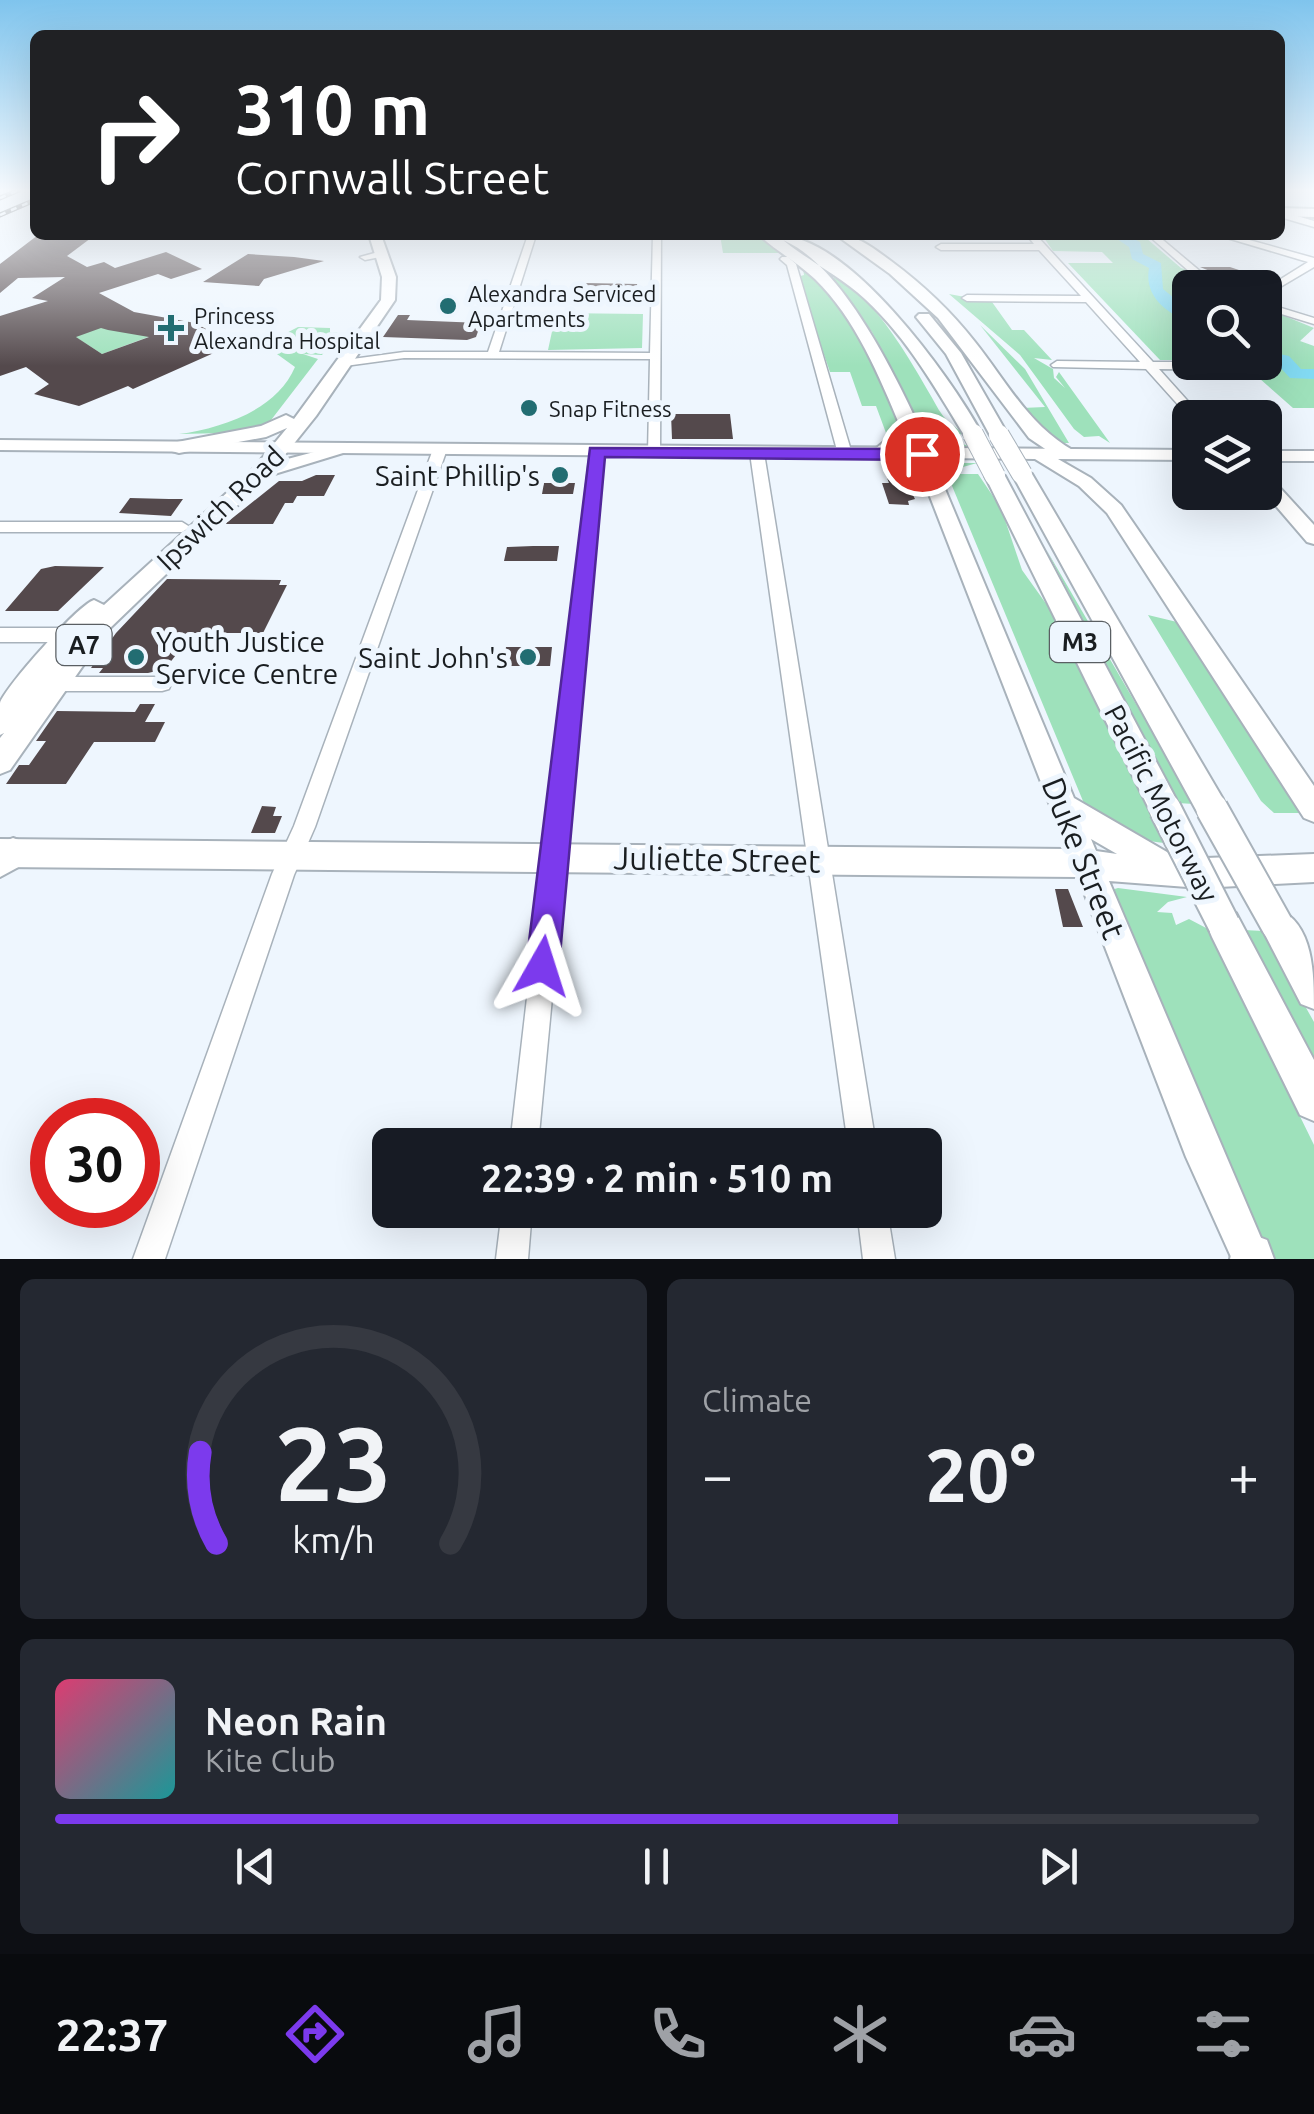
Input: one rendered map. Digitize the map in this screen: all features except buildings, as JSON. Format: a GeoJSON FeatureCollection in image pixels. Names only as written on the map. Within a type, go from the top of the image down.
{"type":"FeatureCollection","features":[{"type":"Feature","properties":{"kind":"highway","name":"Ipswich Road"},"geometry":{"type":"LineString","coordinates":[[0,761],[99,624],[261,472],[277,448],[286,422],[366,309],[374,287],[370,249]]}},
{"type":"Feature","properties":{"kind":"highway"},"geometry":{"type":"LineString","coordinates":[[786,249],[816,268],[845,300],[875,349],[922,454]]}},
{"type":"Feature","properties":{"kind":"highway","name":"Pacific Motorway"},"geometry":{"type":"LineString","coordinates":[[811,249],[856,282],[899,322],[949,389],[1314,1101]]}},
{"type":"Feature","properties":{"kind":"highway"},"geometry":{"type":"LineString","coordinates":[[828,249],[852,257]]}},
{"type":"Feature","properties":{"kind":"highway","name":"Pacific Motorway"},"geometry":{"type":"LineString","coordinates":[[845,249],[900,294],[940,334],[1314,991]]}},
{"type":"Feature","properties":{"kind":"highway"},"geometry":{"type":"LineString","coordinates":[[853,249],[896,274],[958,331],[1035,438],[1067,455]]}},
{"type":"Feature","properties":{"kind":"highway","name":"Ipswich Road"},"geometry":{"type":"LineString","coordinates":[[0,723],[68,635],[182,528],[277,448],[310,412],[388,300],[390,283],[369,252]]}},
{"type":"Feature","properties":{"kind":"highway"},"geometry":{"type":"LineString","coordinates":[[310,412],[310,437],[331,450]]}},
{"type":"Feature","properties":{"kind":"highway"},"geometry":{"type":"LineString","coordinates":[[1015,415],[1014,423],[1021,436],[1040,456]]}},
{"type":"Feature","properties":{"kind":"highway"},"geometry":{"type":"LineString","coordinates":[[179,446],[266,430],[286,422]]}},
{"type":"Feature","properties":{"kind":"highway"},"geometry":{"type":"LineString","coordinates":[[881,454],[911,430]]}},
{"type":"Feature","properties":{"kind":"highway"},"geometry":{"type":"LineString","coordinates":[[261,472],[331,450]]}},
{"type":"Feature","properties":{"kind":"main road"},"geometry":{"type":"LineString","coordinates":[[0,445],[440,452],[1172,455]]}},
{"type":"Feature","properties":{"kind":"main road","name":"Duke Street"},"geometry":{"type":"LineString","coordinates":[[922,454],[1205,1157],[1252,1258]]}},
{"type":"Feature","properties":{"kind":"main road"},"geometry":{"type":"LineString","coordinates":[[1040,456],[1081,479],[1114,509],[1314,809]]}},
{"type":"Feature","properties":{"kind":"main road"},"geometry":{"type":"LineString","coordinates":[[1282,456],[1314,456]]}},
{"type":"Feature","properties":{"kind":"main road"},"geometry":{"type":"LineString","coordinates":[[1282,501],[1314,537]]}},
{"type":"Feature","properties":{"kind":"main road"},"geometry":{"type":"LineString","coordinates":[[1063,806],[1105,836],[1142,851],[1171,870]]}},
{"type":"Feature","properties":{"kind":"main road","name":"Juliette Street"},"geometry":{"type":"LineString","coordinates":[[4,856],[292,854],[1086,864],[1171,870],[1314,868]]}},
{"type":"Feature","properties":{"kind":"street"},"geometry":{"type":"LineString","coordinates":[[492,356],[527,249]]}},
{"type":"Feature","properties":{"kind":"street"},"geometry":{"type":"LineString","coordinates":[[655,453],[657,249]]}},
{"type":"Feature","properties":{"kind":"street"},"geometry":{"type":"LineString","coordinates":[[1044,249],[1181,400]]}},
{"type":"Feature","properties":{"kind":"street"},"geometry":{"type":"LineString","coordinates":[[1169,249],[1194,270]]}},
{"type":"Feature","properties":{"kind":"street"},"geometry":{"type":"LineString","coordinates":[[1268,249],[1314,262]]}},
{"type":"Feature","properties":{"kind":"street"},"geometry":{"type":"LineString","coordinates":[[785,260],[790,264],[845,454]]}},
{"type":"Feature","properties":{"kind":"street"},"geometry":{"type":"LineString","coordinates":[[1282,282],[1314,262]]}},
{"type":"Feature","properties":{"kind":"street"},"geometry":{"type":"LineString","coordinates":[[968,298],[1089,299]]}},
{"type":"Feature","properties":{"kind":"street"},"geometry":{"type":"LineString","coordinates":[[1282,311],[1314,321]]}},
{"type":"Feature","properties":{"kind":"street"},"geometry":{"type":"LineString","coordinates":[[356,347],[404,356]]}},
{"type":"Feature","properties":{"kind":"street"},"geometry":{"type":"LineString","coordinates":[[345,362],[404,356],[656,356]]}},
{"type":"Feature","properties":{"kind":"street"},"geometry":{"type":"LineString","coordinates":[[1057,366],[1172,366]]}},
{"type":"Feature","properties":{"kind":"street"},"geometry":{"type":"LineString","coordinates":[[148,1256],[440,452]]}},
{"type":"Feature","properties":{"kind":"street"},"geometry":{"type":"LineString","coordinates":[[526,1128],[596,452]]}},
{"type":"Feature","properties":{"kind":"street"},"geometry":{"type":"LineString","coordinates":[[757,454],[859,1128]]}},
{"type":"Feature","properties":{"kind":"street"},"geometry":{"type":"LineString","coordinates":[[0,527],[182,528]]}},
{"type":"Feature","properties":{"kind":"street"},"geometry":{"type":"LineString","coordinates":[[0,635],[68,635]]}},
{"type":"Feature","properties":{"kind":"street"},"geometry":{"type":"LineString","coordinates":[[56,684],[162,684]]}},
{"type":"Feature","properties":{"kind":"street"},"geometry":{"type":"LineString","coordinates":[[512,1259],[516,1228]]}},
{"type":"Feature","properties":{"kind":"street"},"geometry":{"type":"LineString","coordinates":[[875,1228],[879,1259]]}},
{"type":"Feature","properties":{"kind":"green space"},"geometry":{"type":"Polygon","coordinates":[[[722,249],[780,249],[808,267],[851,318],[901,430],[889,441],[876,406],[862,406],[850,372],[830,372],[797,277],[804,275],[803,269],[781,253],[723,253],[722,249]]]}},
{"type":"Feature","properties":{"kind":"green space"},"geometry":{"type":"Polygon","coordinates":[[[1051,249],[1159,249],[1187,270],[1172,270],[1172,360],[1160,360],[1068,263],[1113,263],[1102,252],[1051,249]]]}},
{"type":"Feature","properties":{"kind":"green space"},"geometry":{"type":"Polygon","coordinates":[[[828,276],[845,283],[877,314],[941,413],[963,434],[934,436],[969,446],[926,445],[922,435],[929,433],[921,432],[872,332],[828,276]]]}},
{"type":"Feature","properties":{"kind":"green space"},"geometry":{"type":"Polygon","coordinates":[[[949,294],[992,302],[1012,330],[1024,330],[1052,360],[1034,358],[1053,369],[1054,378],[1065,388],[1056,377],[1059,372],[1110,443],[1099,436],[1084,437],[1074,429],[1020,355],[949,294]]]}},
{"type":"Feature","properties":{"kind":"green space"},"geometry":{"type":"Polygon","coordinates":[[[556,313],[643,314],[642,348],[548,350],[556,313]]]}},
{"type":"Feature","properties":{"kind":"green space"},"geometry":{"type":"Polygon","coordinates":[[[1282,315],[1314,328],[1300,341],[1314,346],[1314,408],[1293,408],[1261,380],[1282,380],[1282,315]]]}},
{"type":"Feature","properties":{"kind":"green space"},"geometry":{"type":"Polygon","coordinates":[[[980,325],[1025,369],[1069,443],[1059,443],[1022,408],[1045,407],[980,325]]]}},
{"type":"Feature","properties":{"kind":"green space"},"geometry":{"type":"Polygon","coordinates":[[[98,327],[151,336],[102,354],[74,336],[98,327]]]}},
{"type":"Feature","properties":{"kind":"green space"},"geometry":{"type":"Polygon","coordinates":[[[298,327],[330,328],[330,332],[338,333],[322,355],[303,354],[318,359],[268,424],[226,433],[179,434],[230,422],[275,395],[295,367],[270,349],[271,341],[298,327]]]}},
{"type":"Feature","properties":{"kind":"green space"},"geometry":{"type":"Polygon","coordinates":[[[952,463],[977,463],[963,467],[959,474],[978,474],[1001,508],[1022,570],[1052,612],[1165,843],[1119,830],[1098,817],[1083,801],[945,469],[952,463]]]}},
{"type":"Feature","properties":{"kind":"green space"},"geometry":{"type":"Polygon","coordinates":[[[1046,549],[1194,804],[1177,803],[1046,549]]]}},
{"type":"Feature","properties":{"kind":"green space"},"geometry":{"type":"Polygon","coordinates":[[[1148,615],[1177,622],[1302,813],[1274,813],[1261,801],[1148,615]]]}},
{"type":"Feature","properties":{"kind":"green space"},"geometry":{"type":"Polygon","coordinates":[[[1111,890],[1187,897],[1168,902],[1157,912],[1172,913],[1176,925],[1189,919],[1208,929],[1314,1145],[1314,1259],[1267,1259],[1205,1118],[1204,1104],[1191,1091],[1111,890]]]}},
{"type":"Feature","properties":{"kind":"green space"},"geometry":{"type":"Polygon","coordinates":[[[1244,930],[1263,931],[1314,1022],[1314,1065],[1244,930]]]}},
{"type":"Feature","properties":{"kind":"waterway"},"geometry":{"type":"LineString","coordinates":[[1136,249],[1137,256],[1156,266],[1155,289],[1172,306]]}},
{"type":"Feature","properties":{"kind":"waterway"},"geometry":{"type":"LineString","coordinates":[[1282,360],[1296,374],[1314,374]]}},
{"type":"Feature","properties":{"kind":"place","name":"Alexandra Serviced Apartments"},"geometry":{"type":"Point","coordinates":[448,306]}},
{"type":"Feature","properties":{"kind":"place","name":"Princess Alexandra Hospital"},"geometry":{"type":"Point","coordinates":[171,328]}},
{"type":"Feature","properties":{"kind":"place","name":"Snap Fitness"},"geometry":{"type":"Point","coordinates":[529,408]}},
{"type":"Feature","properties":{"kind":"place","name":"Saint Phillip's"},"geometry":{"type":"Point","coordinates":[560,475]}},
{"type":"Feature","properties":{"kind":"place","name":"Youth Justice Service Centre"},"geometry":{"type":"Point","coordinates":[136,657]}},
{"type":"Feature","properties":{"kind":"place","name":"Saint John's"},"geometry":{"type":"Point","coordinates":[528,657]}},
{"type":"Feature","properties":{"kind":"route"},"geometry":{"type":"LineString","coordinates":[[542,966],[559,834],[596,452],[922,454]]}}]}
